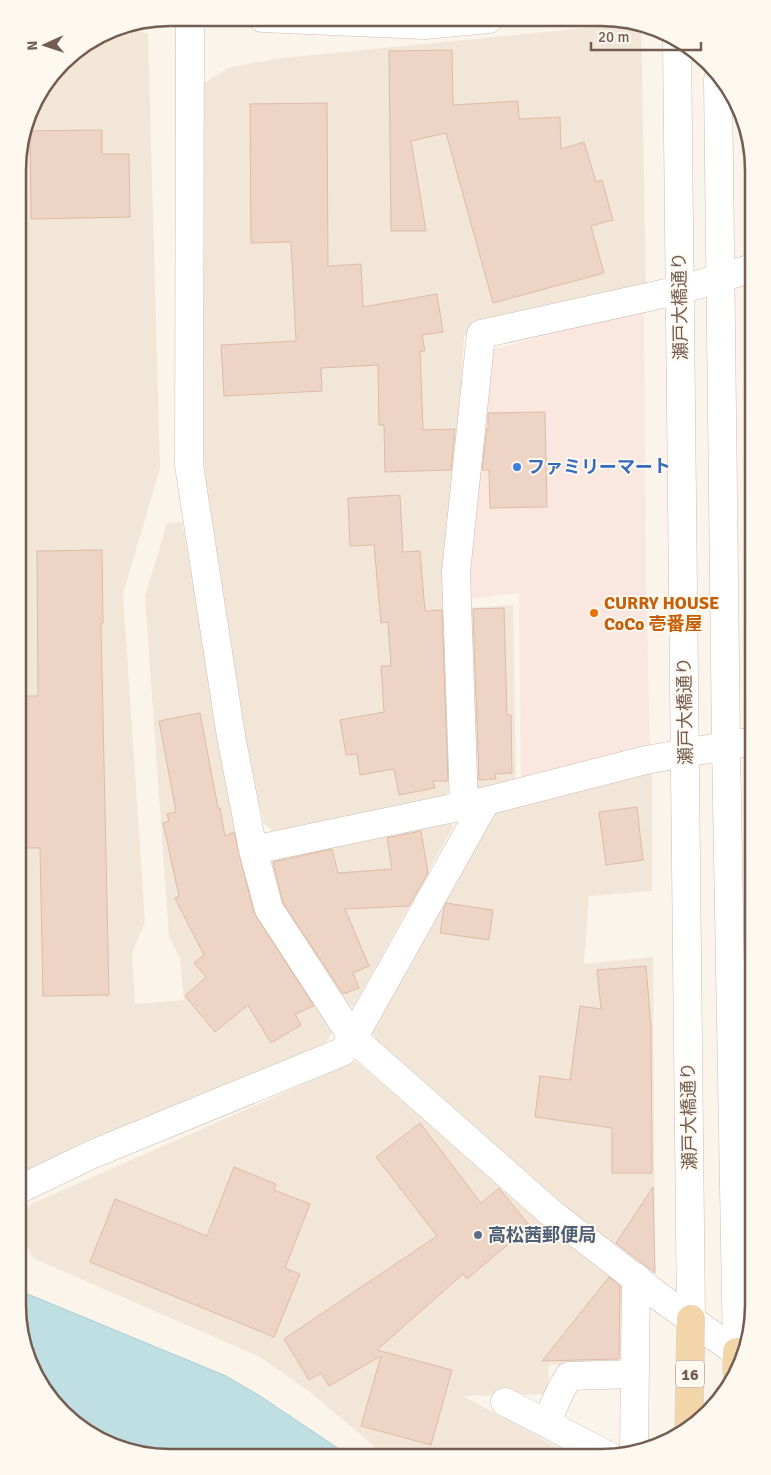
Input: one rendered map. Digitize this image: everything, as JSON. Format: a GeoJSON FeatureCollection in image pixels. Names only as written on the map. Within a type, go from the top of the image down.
{"type":"FeatureCollection","features":[{"type":"Feature","properties":{"kind":"main road","name":"16"},"geometry":{"type":"LineString","coordinates":[[689,1419],[691,1319]]}},
{"type":"Feature","properties":{"kind":"street"},"geometry":{"type":"LineString","coordinates":[[190,26],[190,465],[231,736],[253,850],[269,909],[353,1038],[551,1213],[691,1319],[735,1356]]}},
{"type":"Feature","properties":{"kind":"street","name":"瀬戸大橋通り"},"geometry":{"type":"LineString","coordinates":[[677,48],[691,1319]]}},
{"type":"Feature","properties":{"kind":"street"},"geometry":{"type":"LineString","coordinates":[[718,86],[726,745],[739,1345]]}},
{"type":"Feature","properties":{"kind":"street"},"geometry":{"type":"LineString","coordinates":[[26,1186],[93,1154],[342,1052],[353,1038],[475,803],[456,572],[481,334],[680,290],[745,270]]}},
{"type":"Feature","properties":{"kind":"street"},"geometry":{"type":"LineString","coordinates":[[253,850],[475,803],[646,760],[744,742]]}},
{"type":"Feature","properties":{"kind":"street"},"geometry":{"type":"LineString","coordinates":[[634,1445],[636,1277]]}},
{"type":"Feature","properties":{"kind":"street"},"geometry":{"type":"LineString","coordinates":[[546,1424],[569,1376],[635,1374]]}},
{"type":"Feature","properties":{"kind":"street"},"geometry":{"type":"LineString","coordinates":[[505,1402],[595,1449]]}},
{"type":"Feature","properties":{"kind":"shaded area"},"geometry":{"type":"Polygon","coordinates":[[[604,26],[620,27],[641,32],[646,287],[464,336],[448,599],[451,788],[440,802],[276,833],[264,824],[241,726],[208,519],[201,410],[201,85],[228,68],[274,59],[604,26]]]}},
{"type":"Feature","properties":{"kind":"shaded area"},"geometry":{"type":"Polygon","coordinates":[[[134,31],[148,33],[160,468],[123,594],[145,922],[132,953],[135,1004],[184,1000],[180,959],[169,937],[145,596],[167,523],[182,522],[216,709],[255,896],[337,1026],[326,1042],[283,1066],[87,1140],[29,1170],[26,1168],[26,170],[27,151],[37,115],[56,82],[82,56],[106,41],[134,31]]]}},
{"type":"Feature","properties":{"kind":"shaded area"},"geometry":{"type":"Polygon","coordinates":[[[644,309],[646,579],[650,748],[521,780],[519,593],[466,599],[487,351],[644,309]]]}},
{"type":"Feature","properties":{"kind":"shaded area"},"geometry":{"type":"Polygon","coordinates":[[[513,605],[516,781],[472,791],[466,608],[513,605]]]}},
{"type":"Feature","properties":{"kind":"shaded area"},"geometry":{"type":"Polygon","coordinates":[[[652,772],[652,891],[589,896],[584,964],[653,957],[655,1273],[555,1203],[378,1047],[371,1027],[494,810],[652,772]]]}},
{"type":"Feature","properties":{"kind":"shaded area"},"geometry":{"type":"Polygon","coordinates":[[[448,819],[453,827],[354,1006],[342,1005],[276,908],[265,864],[274,854],[448,819]]]}},
{"type":"Feature","properties":{"kind":"shaded area"},"geometry":{"type":"Polygon","coordinates":[[[356,1061],[544,1222],[629,1285],[629,1365],[549,1365],[548,1394],[463,1396],[560,1449],[378,1449],[310,1392],[260,1357],[33,1258],[26,1245],[26,1206],[356,1061]]]}},
{"type":"Feature","properties":{"kind":"water"},"geometry":{"type":"Polygon","coordinates":[[[26,1293],[226,1376],[260,1396],[339,1449],[151,1448],[106,1434],[90,1425],[75,1413],[50,1385],[41,1369],[29,1333],[26,1293]]]}},
{"type":"Feature","properties":{"kind":"building"},"geometry":{"type":"Polygon","coordinates":[[[452,50],[453,105],[518,101],[519,119],[560,117],[561,149],[584,142],[596,182],[602,180],[613,220],[591,226],[604,273],[493,303],[446,133],[411,141],[426,231],[391,231],[389,51],[452,50]]]}},
{"type":"Feature","properties":{"kind":"building"},"geometry":{"type":"Polygon","coordinates":[[[327,103],[328,266],[361,264],[363,307],[437,294],[443,332],[422,335],[425,351],[420,351],[423,430],[455,429],[451,470],[385,472],[384,425],[379,425],[378,365],[321,368],[322,391],[224,396],[221,345],[296,341],[291,242],[251,243],[250,104],[327,103]]]}},
{"type":"Feature","properties":{"kind":"building"},"geometry":{"type":"Polygon","coordinates":[[[102,130],[102,154],[129,154],[130,217],[31,219],[30,137],[32,131],[102,130]]]}},
{"type":"Feature","properties":{"kind":"building"},"geometry":{"type":"Polygon","coordinates":[[[545,412],[547,507],[490,508],[489,470],[482,470],[488,428],[488,413],[545,412]]]}},
{"type":"Feature","properties":{"kind":"building"},"geometry":{"type":"Polygon","coordinates":[[[400,495],[403,552],[420,551],[425,611],[442,610],[448,781],[433,781],[435,788],[399,795],[394,769],[360,775],[357,754],[346,755],[340,720],[384,712],[381,666],[391,666],[388,622],[381,623],[374,545],[350,546],[348,498],[400,495]]]}},
{"type":"Feature","properties":{"kind":"building"},"geometry":{"type":"Polygon","coordinates":[[[102,550],[103,623],[101,623],[109,995],[43,996],[40,848],[26,848],[26,696],[38,696],[37,551],[102,550]]]}},
{"type":"Feature","properties":{"kind":"building"},"geometry":{"type":"Polygon","coordinates":[[[504,608],[507,715],[511,715],[512,773],[495,774],[496,779],[479,780],[473,609],[504,608]]]}},
{"type":"Feature","properties":{"kind":"building"},"geometry":{"type":"Polygon","coordinates":[[[200,713],[225,836],[234,832],[254,913],[314,1006],[295,1014],[301,1025],[271,1043],[248,1005],[215,1032],[185,996],[206,977],[194,963],[204,955],[175,898],[179,896],[163,823],[169,821],[167,814],[176,812],[159,721],[200,713]]]}},
{"type":"Feature","properties":{"kind":"building"},"geometry":{"type":"Polygon","coordinates":[[[637,807],[643,860],[606,865],[599,812],[637,807]]]}},
{"type":"Feature","properties":{"kind":"building"},"geometry":{"type":"Polygon","coordinates":[[[421,831],[428,873],[409,906],[345,909],[369,966],[353,973],[359,988],[343,994],[283,903],[273,862],[332,849],[338,873],[392,869],[387,838],[421,831]]]}},
{"type":"Feature","properties":{"kind":"building"},"geometry":{"type":"Polygon","coordinates":[[[446,903],[493,910],[489,940],[440,933],[446,903]]]}},
{"type":"Feature","properties":{"kind":"building"},"geometry":{"type":"Polygon","coordinates":[[[646,966],[651,1028],[652,1173],[612,1173],[612,1128],[535,1117],[540,1076],[570,1080],[580,1006],[601,1009],[597,970],[646,966]]]}},
{"type":"Feature","properties":{"kind":"building"},"geometry":{"type":"Polygon","coordinates":[[[420,1123],[481,1203],[499,1188],[530,1226],[467,1279],[463,1274],[377,1350],[452,1370],[431,1445],[361,1426],[381,1356],[329,1386],[321,1373],[309,1380],[284,1339],[437,1236],[376,1157],[420,1123]]]}},
{"type":"Feature","properties":{"kind":"building"},"geometry":{"type":"Polygon","coordinates":[[[234,1167],[276,1184],[274,1190],[310,1204],[285,1268],[300,1274],[274,1337],[90,1262],[115,1199],[207,1236],[234,1167]]]}},
{"type":"Feature","properties":{"kind":"building"},"geometry":{"type":"Polygon","coordinates":[[[653,1187],[655,1273],[616,1243],[653,1187]]]}},
{"type":"Feature","properties":{"kind":"building"},"geometry":{"type":"Polygon","coordinates":[[[609,1277],[620,1286],[618,1359],[542,1361],[609,1277]]]}},
{"type":"Feature","properties":{"kind":"place","name":"ファミリーマート"},"geometry":{"type":"Point","coordinates":[517,467]}},
{"type":"Feature","properties":{"kind":"place","name":"CURRY HOUSE CoCo 壱番屋"},"geometry":{"type":"Point","coordinates":[594,613]}},
{"type":"Feature","properties":{"kind":"place","name":"高松茜郵便局"},"geometry":{"type":"Point","coordinates":[478,1235]}}]}
